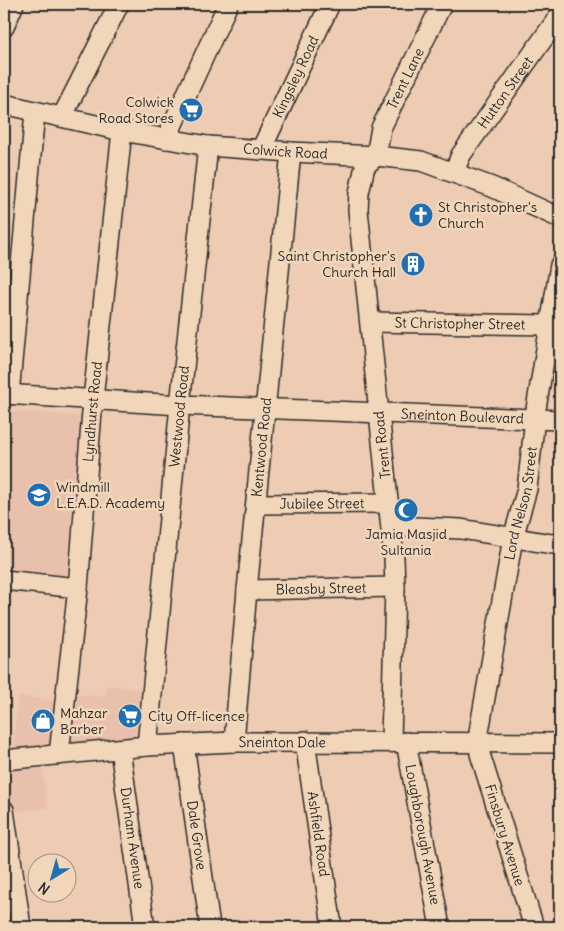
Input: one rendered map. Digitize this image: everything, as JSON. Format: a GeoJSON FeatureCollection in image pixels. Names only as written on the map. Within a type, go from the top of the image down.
{"type":"FeatureCollection","features":[{"type":"Feature","properties":{"kind":"street"},"geometry":{"type":"LineString","coordinates":[[4,27],[14,4]]}},
{"type":"Feature","properties":{"kind":"street"},"geometry":{"type":"LineString","coordinates":[[62,117],[118,4]]}},
{"type":"Feature","properties":{"kind":"street"},"geometry":{"type":"LineString","coordinates":[[166,139],[228,4]]}},
{"type":"Feature","properties":{"kind":"street","name":"Kingsley Road"},"geometry":{"type":"LineString","coordinates":[[261,150],[330,4]]}},
{"type":"Feature","properties":{"kind":"street","name":"Trent Lane"},"geometry":{"type":"LineString","coordinates":[[376,156],[381,128],[442,4]]}},
{"type":"Feature","properties":{"kind":"street","name":"Hutton Street"},"geometry":{"type":"LineString","coordinates":[[454,172],[461,155],[560,15]]}},
{"type":"Feature","properties":{"kind":"street","name":"Colwick Road"},"geometry":{"type":"LineString","coordinates":[[4,104],[122,131],[208,146],[376,156],[421,161],[454,172],[532,204],[560,218]]}},
{"type":"Feature","properties":{"kind":"street"},"geometry":{"type":"LineString","coordinates":[[6,394],[35,112]]}},
{"type":"Feature","properties":{"kind":"street","name":"Lyndhurst Road"},"geometry":{"type":"LineString","coordinates":[[59,754],[78,588],[93,399],[122,131]]}},
{"type":"Feature","properties":{"kind":"street","name":"Westwood Road"},"geometry":{"type":"LineString","coordinates":[[147,746],[180,405],[208,146]]}},
{"type":"Feature","properties":{"kind":"street","name":"Kentwood Road"},"geometry":{"type":"LineString","coordinates":[[234,742],[247,590],[291,152]]}},
{"type":"Feature","properties":{"kind":"street","name":"Trent Road"},"geometry":{"type":"LineString","coordinates":[[376,156],[365,166],[359,193],[358,210],[391,526],[395,587],[398,742]]}},
{"type":"Feature","properties":{"kind":"street","name":"Lord Nelson Street"},"geometry":{"type":"LineString","coordinates":[[480,742],[479,732],[513,538],[526,489],[549,325],[560,265]]}},
{"type":"Feature","properties":{"kind":"street","name":"St Christopher Street"},"geometry":{"type":"LineString","coordinates":[[370,322],[549,325]]}},
{"type":"Feature","properties":{"kind":"street","name":"Sneinton Boulevard"},"geometry":{"type":"LineString","coordinates":[[6,394],[180,405],[560,420]]}},
{"type":"Feature","properties":{"kind":"street","name":"Jubilee Street"},"geometry":{"type":"LineString","coordinates":[[256,504],[389,503]]}},
{"type":"Feature","properties":{"kind":"street"},"geometry":{"type":"LineString","coordinates":[[391,526],[461,529],[552,544],[560,543]]}},
{"type":"Feature","properties":{"kind":"street"},"geometry":{"type":"LineString","coordinates":[[4,580],[78,588]]}},
{"type":"Feature","properties":{"kind":"street","name":"Bleasby Street"},"geometry":{"type":"LineString","coordinates":[[247,590],[395,587]]}},
{"type":"Feature","properties":{"kind":"street","name":"Ashfield Road"},"geometry":{"type":"LineString","coordinates":[[305,741],[332,927]]}},
{"type":"Feature","properties":{"kind":"street","name":"Sneinton Dale"},"geometry":{"type":"LineString","coordinates":[[4,760],[147,746],[234,742],[560,743]]}},
{"type":"Feature","properties":{"kind":"street","name":"Loughborough Avenue"},"geometry":{"type":"LineString","coordinates":[[398,742],[440,927]]}},
{"type":"Feature","properties":{"kind":"street","name":"Finsbury Avenue"},"geometry":{"type":"LineString","coordinates":[[480,742],[480,754],[534,927]]}},
{"type":"Feature","properties":{"kind":"street","name":"Dale Grove"},"geometry":{"type":"LineString","coordinates":[[184,744],[210,927]]}},
{"type":"Feature","properties":{"kind":"street","name":"Durham Avenue"},"geometry":{"type":"LineString","coordinates":[[120,749],[144,927]]}},
{"type":"Feature","properties":{"kind":"street"},"geometry":{"type":"LineString","coordinates":[[4,810],[21,927]]}},
{"type":"Feature","properties":{"kind":"shaded area","name":"Windmill L.E.A.D. Academy"},"geometry":{"type":"Polygon","coordinates":[[[4,410],[82,416],[66,579],[4,573],[4,410]]]}},
{"type":"Feature","properties":{"kind":"shaded area"},"geometry":{"type":"Polygon","coordinates":[[[107,685],[141,689],[137,740],[39,747],[48,808],[4,813],[4,748],[13,747],[18,696],[73,703],[74,694],[105,697],[107,685]]]}},
{"type":"Feature","properties":{"kind":"place","name":"Colwick Road Stores"},"geometry":{"type":"Point","coordinates":[191,110]}},
{"type":"Feature","properties":{"kind":"place","name":"St Christopher's Church"},"geometry":{"type":"Point","coordinates":[421,215]}},
{"type":"Feature","properties":{"kind":"place","name":"Saint Christopher's Church Hall"},"geometry":{"type":"Point","coordinates":[413,264]}},
{"type":"Feature","properties":{"kind":"place","name":"Windmill L.E.A.D. Academy"},"geometry":{"type":"Point","coordinates":[39,495]}},
{"type":"Feature","properties":{"kind":"place","name":"Jamia Masjid Sultania"},"geometry":{"type":"Point","coordinates":[406,510]}},
{"type":"Feature","properties":{"kind":"place","name":"City Off-licence"},"geometry":{"type":"Point","coordinates":[130,716]}},
{"type":"Feature","properties":{"kind":"place","name":"Mahzar Barber"},"geometry":{"type":"Point","coordinates":[43,721]}}]}
